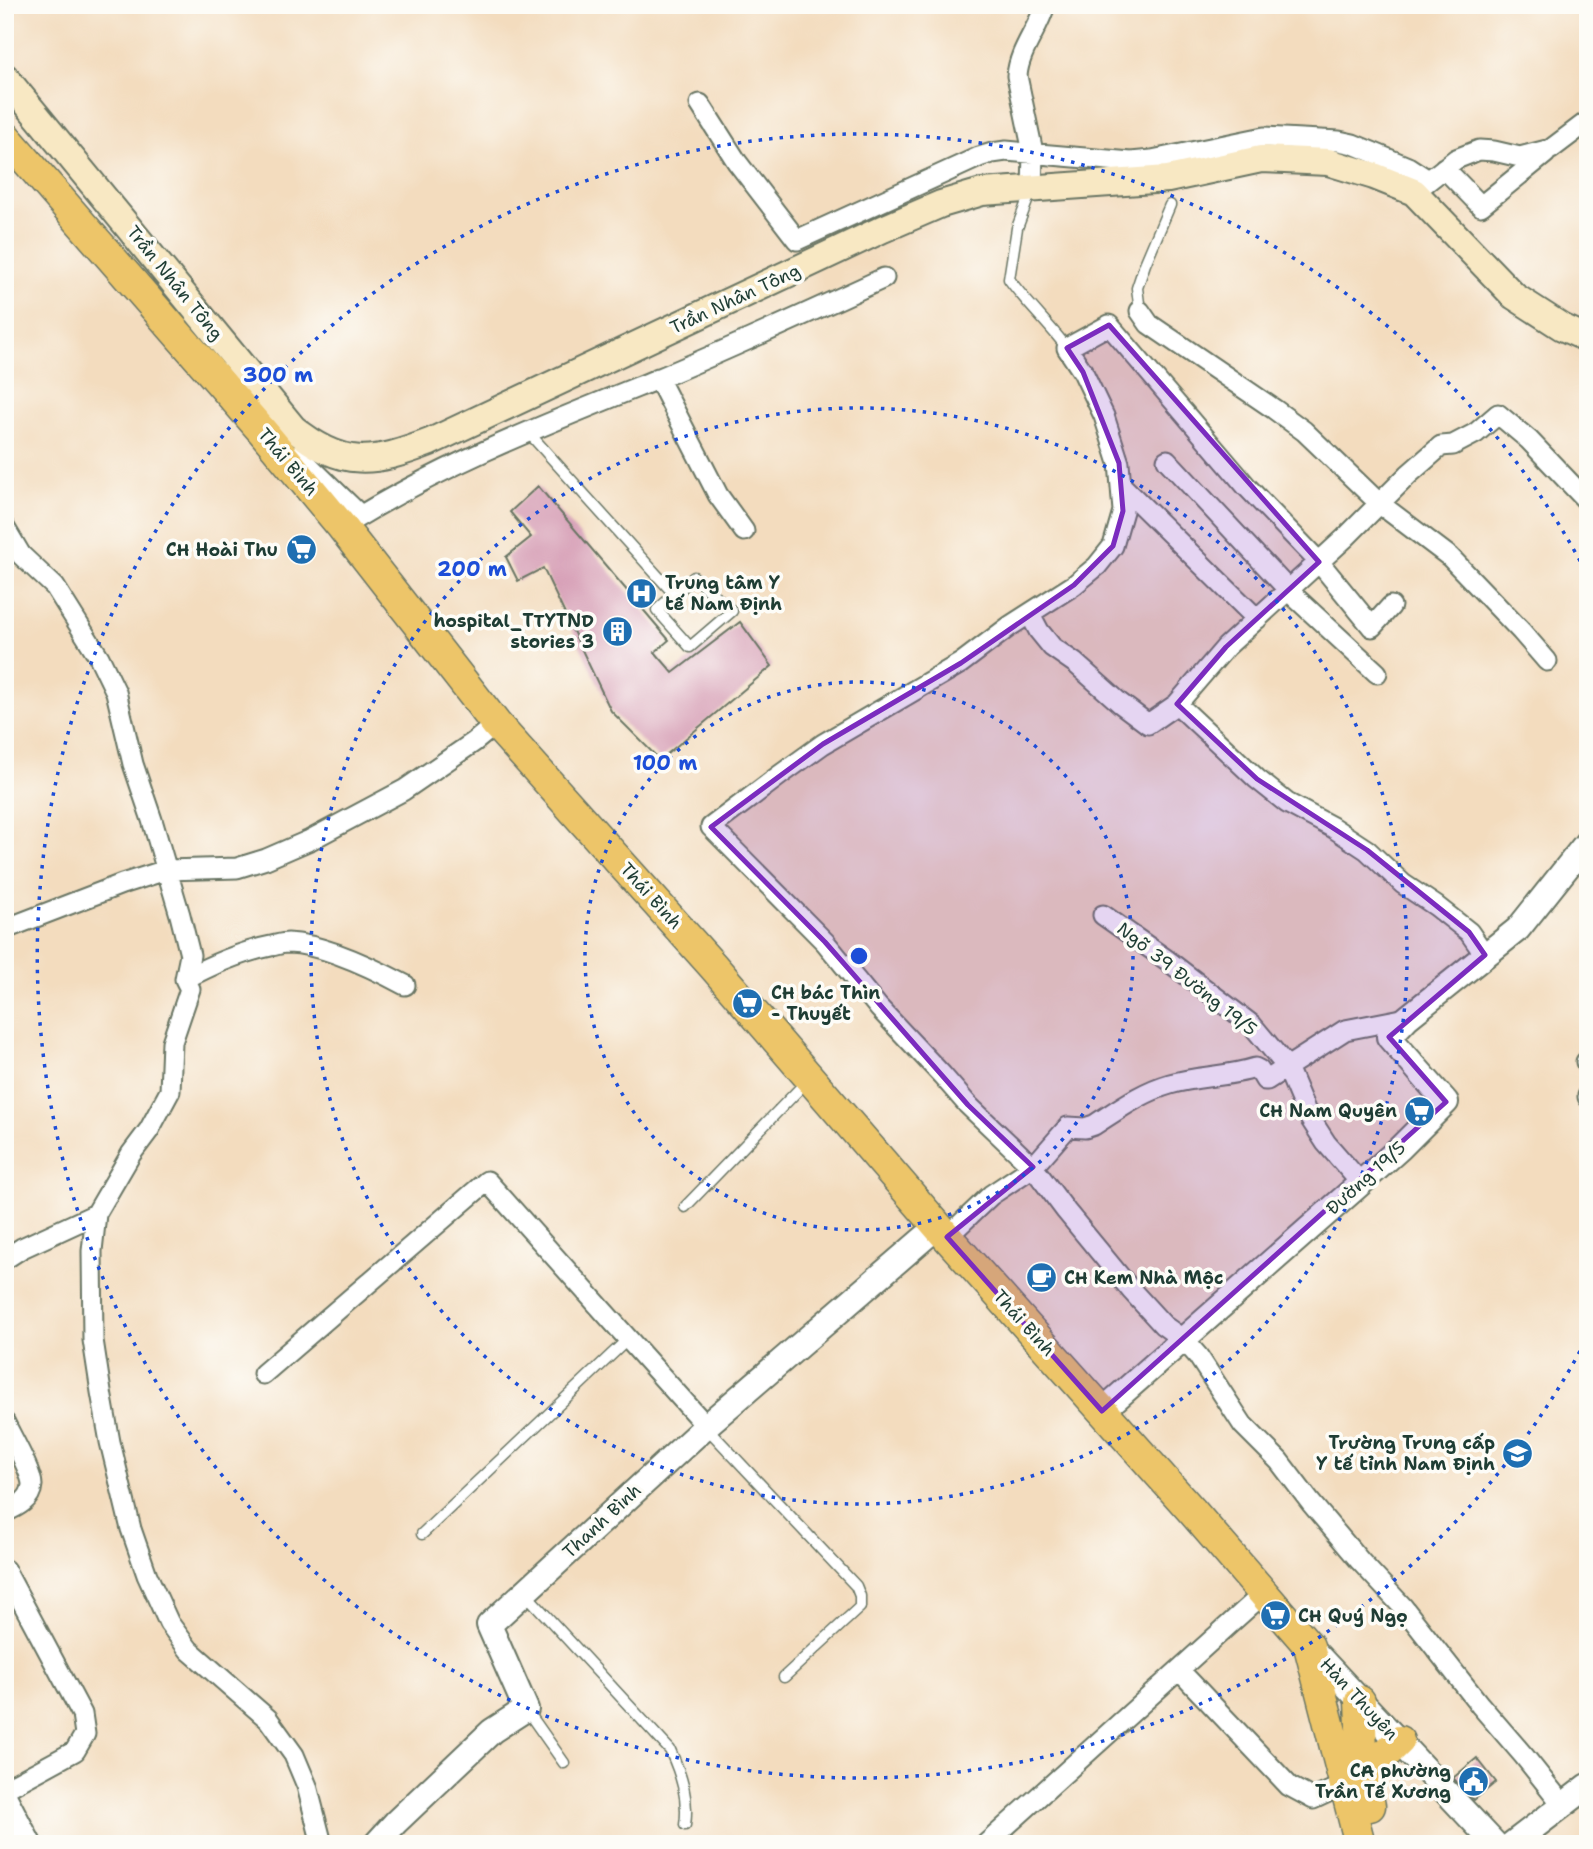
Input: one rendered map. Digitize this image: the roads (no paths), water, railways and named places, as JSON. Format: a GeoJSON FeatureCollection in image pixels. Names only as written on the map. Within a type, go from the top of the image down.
{"type":"FeatureCollection","features":[{"type":"Feature","properties":{"kind":"main road","name":"Trần Nhân Tông"},"geometry":{"type":"LineString","coordinates":[[5,77],[293,428],[313,444],[331,453],[353,458],[382,458],[430,442],[941,204],[982,192],[1168,179],[1261,159],[1328,162],[1421,186],[1514,296],[1562,327],[1588,339]]}},
{"type":"Feature","properties":{"kind":"main road","name":"Thái Bình"},"geometry":{"type":"LineString","coordinates":[[5,136],[254,422],[351,521],[496,724],[713,965],[942,1231],[1309,1646]]}},
{"type":"Feature","properties":{"kind":"main road"},"geometry":{"type":"LineString","coordinates":[[1309,1646],[1354,1780],[1379,1844]]}},
{"type":"Feature","properties":{"kind":"main road"},"geometry":{"type":"LineString","coordinates":[[1360,1701],[1354,1780],[1360,1844]]}},
{"type":"Feature","properties":{"kind":"main road"},"geometry":{"type":"LineString","coordinates":[[1354,1780],[1399,1741]]}},
{"type":"Feature","properties":{"kind":"street"},"geometry":{"type":"LineString","coordinates":[[1032,190],[1032,152],[1017,76],[1018,65],[1045,5]]}},
{"type":"Feature","properties":{"kind":"street"},"geometry":{"type":"LineString","coordinates":[[699,104],[737,162],[797,240],[979,157],[1006,151],[1131,162],[1264,137],[1339,141],[1353,144],[1408,167],[1421,186],[1456,159],[1479,150],[1494,150],[1520,157],[1551,149]]}},
{"type":"Feature","properties":{"kind":"street"},"geometry":{"type":"LineString","coordinates":[[1444,168],[1481,206],[1588,121]]}},
{"type":"Feature","properties":{"kind":"street"},"geometry":{"type":"LineString","coordinates":[[271,400],[270,415],[275,433],[351,521],[411,486],[528,431],[658,378],[884,278]]}},
{"type":"Feature","properties":{"kind":"street"},"geometry":{"type":"LineString","coordinates":[[1140,311],[1149,324],[1304,431],[1380,504],[1450,557],[1547,661]]}},
{"type":"Feature","properties":{"kind":"street"},"geometry":{"type":"LineString","coordinates":[[1391,606],[1372,627],[1319,562],[1247,487],[1109,325],[1066,348],[1083,372],[1104,416],[1119,463],[1123,511],[1113,547],[1097,566],[1074,585],[1010,625],[961,663],[823,744],[712,827],[825,942],[879,1009],[968,1105],[1033,1167],[1066,1211],[1163,1325],[1184,1339],[1243,1426],[1279,1461],[1319,1513],[1403,1607],[1563,1805]]}},
{"type":"Feature","properties":{"kind":"street"},"geometry":{"type":"LineString","coordinates":[[658,378],[718,495],[744,531]]}},
{"type":"Feature","properties":{"kind":"street"},"geometry":{"type":"LineString","coordinates":[[1030,614],[1052,647],[1148,724],[1177,704],[1226,647],[1319,562],[1409,474],[1441,446],[1453,445],[1476,433],[1498,415],[1529,440],[1588,502]]}},
{"type":"Feature","properties":{"kind":"street"},"geometry":{"type":"LineString","coordinates":[[1167,460],[1289,590],[1377,673]]}},
{"type":"Feature","properties":{"kind":"street"},"geometry":{"type":"LineString","coordinates":[[1121,485],[1257,619]]}},
{"type":"Feature","properties":{"kind":"street"},"geometry":{"type":"LineString","coordinates":[[5,528],[21,555],[55,587],[99,657],[116,692],[133,764],[152,820],[190,955],[185,979],[190,989],[172,1042],[170,1091],[149,1130],[131,1154],[96,1214],[92,1251],[93,1340],[110,1441],[131,1529],[169,1623],[189,1650],[268,1718],[294,1755],[307,1786],[322,1844]]}},
{"type":"Feature","properties":{"kind":"street"},"geometry":{"type":"LineString","coordinates":[[1177,704],[1287,803],[1332,827],[1367,850],[1403,884],[1469,932],[1485,955]]}},
{"type":"Feature","properties":{"kind":"street"},"geometry":{"type":"LineString","coordinates":[[5,929],[166,870],[237,868],[265,859],[332,829],[404,790],[496,724]]}},
{"type":"Feature","properties":{"kind":"street","name":"Đường 19/5"},"geometry":{"type":"LineString","coordinates":[[1102,1410],[1361,1183],[1446,1102],[1389,1038],[1407,1017],[1518,929],[1588,841]]}},
{"type":"Feature","properties":{"kind":"street","name":"Ngõ 39 Đường 19/5"},"geometry":{"type":"LineString","coordinates":[[1103,915],[1252,1025],[1287,1067],[1306,1112],[1326,1143],[1361,1183]]}},
{"type":"Feature","properties":{"kind":"street"},"geometry":{"type":"LineString","coordinates":[[185,979],[214,963],[255,949],[287,943],[318,949],[367,965],[405,985]]}},
{"type":"Feature","properties":{"kind":"street"},"geometry":{"type":"LineString","coordinates":[[942,1231],[1033,1167],[1066,1128],[1094,1125],[1146,1092],[1171,1083],[1255,1068],[1266,1081],[1345,1030],[1407,1017]]}},
{"type":"Feature","properties":{"kind":"street"},"geometry":{"type":"LineString","coordinates":[[263,1374],[487,1181],[706,1426]]}},
{"type":"Feature","properties":{"kind":"street"},"geometry":{"type":"LineString","coordinates":[[5,1259],[22,1248],[96,1214]]}},
{"type":"Feature","properties":{"kind":"street","name":"Thanh Bình"},"geometry":{"type":"LineString","coordinates":[[526,1709],[489,1625],[706,1426],[942,1231]]}},
{"type":"Feature","properties":{"kind":"street"},"geometry":{"type":"LineString","coordinates":[[5,1423],[32,1485],[27,1498],[5,1512]]}},
{"type":"Feature","properties":{"kind":"street"},"geometry":{"type":"LineString","coordinates":[[5,1570],[82,1714],[85,1734],[75,1751],[5,1789]]}},
{"type":"Feature","properties":{"kind":"street"},"geometry":{"type":"LineString","coordinates":[[986,1844],[1264,1593]]}},
{"type":"Feature","properties":{"kind":"street","name":"Hàn Thuyên"},"geometry":{"type":"LineString","coordinates":[[1309,1646],[1495,1844]]}},
{"type":"Feature","properties":{"kind":"street"},"geometry":{"type":"LineString","coordinates":[[1179,1670],[1289,1786],[1313,1799],[1354,1780]]}},
{"type":"Feature","properties":{"kind":"street"},"geometry":{"type":"LineString","coordinates":[[376,1844],[492,1731],[526,1709]]}},
{"type":"Feature","properties":{"kind":"street"},"geometry":{"type":"LineString","coordinates":[[1512,1844],[1588,1786]]}},
{"type":"Feature","properties":{"kind":"street"},"geometry":{"type":"LineString","coordinates":[[5,1798],[29,1844]]}},
{"type":"Feature","properties":{"kind":"lane"},"geometry":{"type":"LineString","coordinates":[[1032,190],[1017,228],[1009,279],[1066,348]]}},
{"type":"Feature","properties":{"kind":"lane"},"geometry":{"type":"LineString","coordinates":[[1140,311],[1137,288],[1170,205]]}},
{"type":"Feature","properties":{"kind":"lane"},"geometry":{"type":"LineString","coordinates":[[528,431],[674,594]]}},
{"type":"Feature","properties":{"kind":"lane"},"geometry":{"type":"LineString","coordinates":[[694,576],[732,611],[690,647],[657,610],[674,594],[694,576]]}},
{"type":"Feature","properties":{"kind":"lane"},"geometry":{"type":"LineString","coordinates":[[685,1207],[810,1078]]}},
{"type":"Feature","properties":{"kind":"lane"},"geometry":{"type":"LineString","coordinates":[[422,1534],[628,1339]]}},
{"type":"Feature","properties":{"kind":"lane"},"geometry":{"type":"LineString","coordinates":[[706,1426],[856,1586],[860,1596],[860,1607],[784,1677]]}},
{"type":"Feature","properties":{"kind":"lane"},"geometry":{"type":"LineString","coordinates":[[525,1592],[670,1750],[685,1790],[688,1809],[685,1825]]}},
{"type":"Feature","properties":{"kind":"lane"},"geometry":{"type":"LineString","coordinates":[[526,1709],[564,1763]]}},
{"type":"Feature","properties":{"kind":"place","name":"CH Hoài Thu"},"geometry":{"type":"Point","coordinates":[301,550]}},
{"type":"Feature","properties":{"kind":"place","name":"Trung tâm Y tế Nam Định"},"geometry":{"type":"Point","coordinates":[642,593]}},
{"type":"Feature","properties":{"kind":"place","name":"hospital_TTYTND stories 3"},"geometry":{"type":"Point","coordinates":[617,631]}},
{"type":"Feature","properties":{"kind":"place","name":"CH bác Thìn - Thuyết"},"geometry":{"type":"Point","coordinates":[748,1003]}},
{"type":"Feature","properties":{"kind":"place","name":"CH Nam Quyên"},"geometry":{"type":"Point","coordinates":[1420,1111]}},
{"type":"Feature","properties":{"kind":"place","name":"CH Kem Nhà Mộc"},"geometry":{"type":"Point","coordinates":[1041,1278]}},
{"type":"Feature","properties":{"kind":"place","name":"Trường Trung cấp Y tế tỉnh Nam Định"},"geometry":{"type":"Point","coordinates":[1518,1453]}},
{"type":"Feature","properties":{"kind":"place","name":"CH Quý Ngọ"},"geometry":{"type":"Point","coordinates":[1275,1616]}},
{"type":"Feature","properties":{"kind":"place","name":"CA phường Trần Tế Xương"},"geometry":{"type":"Point","coordinates":[1474,1781]}}]}
